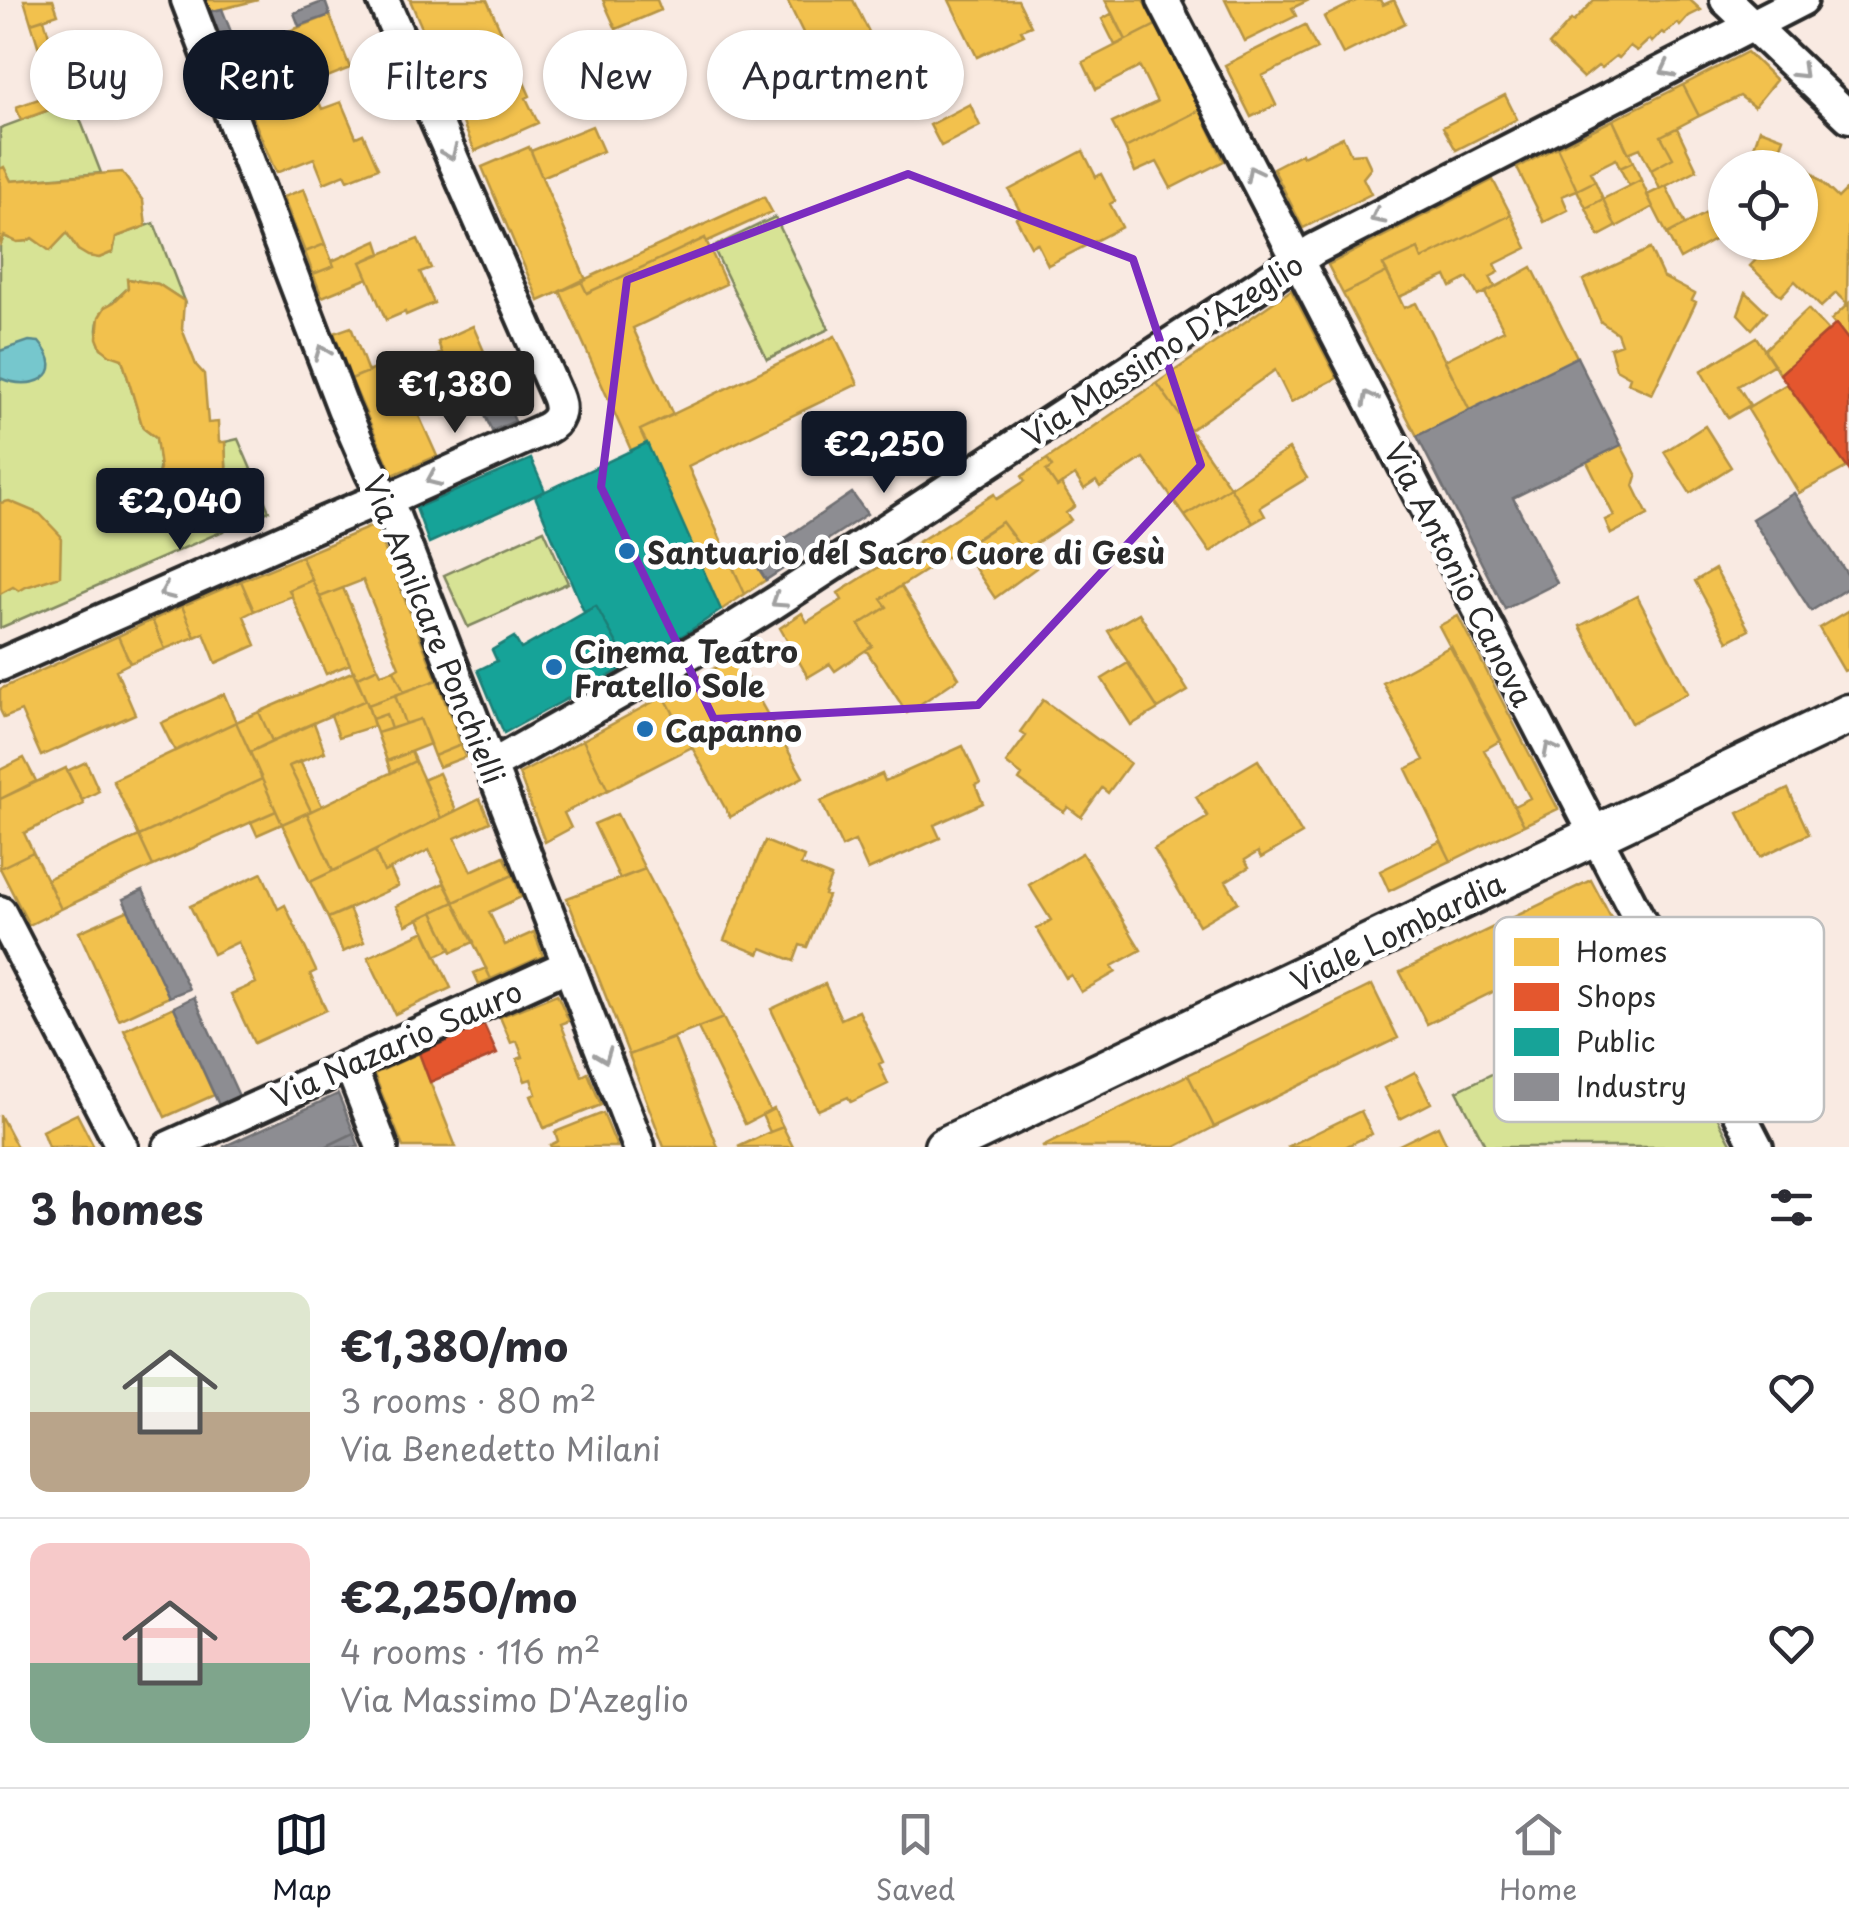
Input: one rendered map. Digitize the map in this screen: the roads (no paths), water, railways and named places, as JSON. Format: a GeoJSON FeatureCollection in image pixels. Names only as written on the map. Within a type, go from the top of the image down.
{"type":"FeatureCollection","features":[{"type":"Feature","properties":{"kind":"street","name":"Via Amilcare Ponchielli"},"geometry":{"type":"LineString","coordinates":[[188,0],[343,408],[394,516],[639,1147]]}},
{"type":"Feature","properties":{"kind":"street"},"geometry":{"type":"LineString","coordinates":[[0,665],[318,525],[400,494],[556,420],[560,404],[383,0]]}},
{"type":"Feature","properties":{"kind":"street","name":"Via Antonio Canova"},"geometry":{"type":"LineString","coordinates":[[1163,0],[1638,917]]}},
{"type":"Feature","properties":{"kind":"street"},"geometry":{"type":"LineString","coordinates":[[1726,0],[1849,117]]}},
{"type":"Feature","properties":{"kind":"street","name":"Via Massimo D'Azeglio"},"geometry":{"type":"LineString","coordinates":[[491,766],[730,631],[1315,249],[1802,0]]}},
{"type":"Feature","properties":{"kind":"street","name":"Viale Lombardia"},"geometry":{"type":"LineString","coordinates":[[944,1147],[1849,714]]}},
{"type":"Feature","properties":{"kind":"street"},"geometry":{"type":"LineString","coordinates":[[0,912],[122,1147]]}},
{"type":"Feature","properties":{"kind":"street","name":"Via Nazario Sauro"},"geometry":{"type":"LineString","coordinates":[[170,1147],[568,965]]}},
{"type":"Feature","properties":{"kind":"street"},"geometry":{"type":"LineString","coordinates":[[350,1065],[382,1147]]}},
{"type":"Feature","properties":{"kind":"street","name":"Via Antonio Canova"},"geometry":{"type":"LineString","coordinates":[[1744,1122],[1757,1147]]}},
{"type":"Feature","properties":{"kind":"water"},"geometry":{"type":"Polygon","coordinates":[[[29,341],[39,342],[47,354],[48,372],[34,382],[0,378],[0,351],[29,341]]]}},
{"type":"Feature","properties":{"kind":"place","name":"Santuario del Sacro Cuore di Gesù"},"geometry":{"type":"Point","coordinates":[627,551]}},
{"type":"Feature","properties":{"kind":"place","name":"Cinema Teatro Fratello Sole"},"geometry":{"type":"Point","coordinates":[554,667]}},
{"type":"Feature","properties":{"kind":"place","name":"Capanno"},"geometry":{"type":"Point","coordinates":[645,729]}}]}
